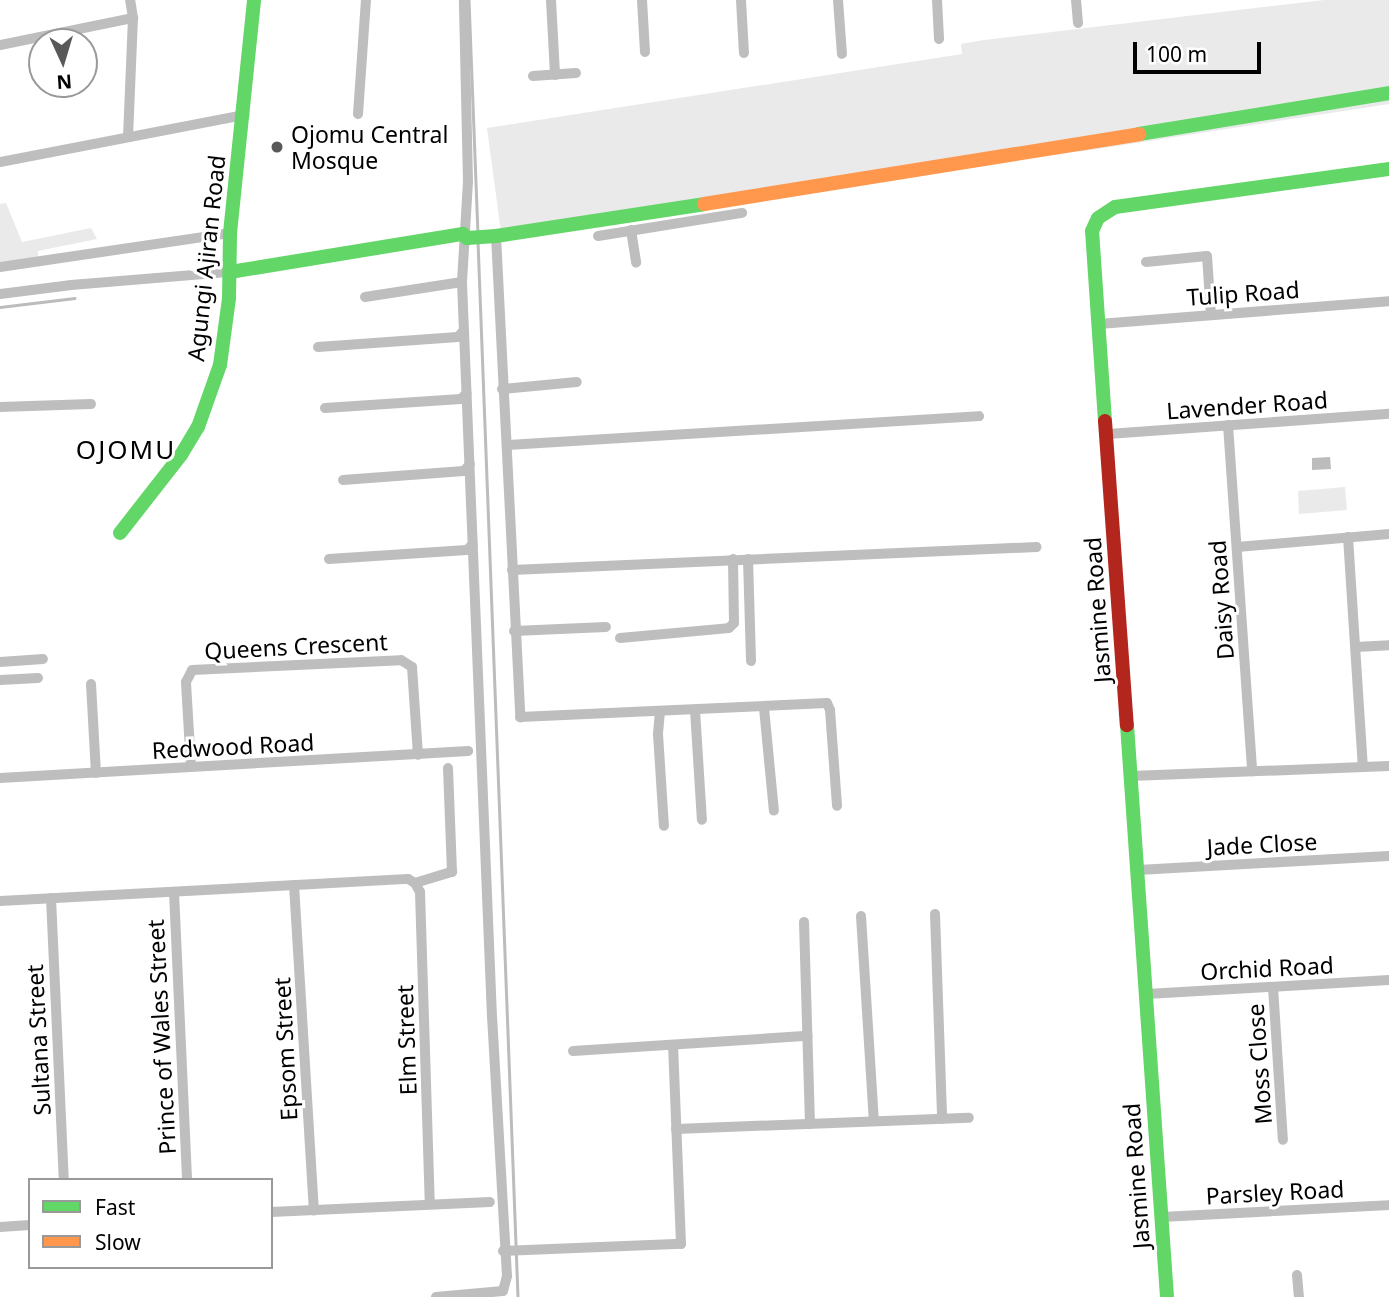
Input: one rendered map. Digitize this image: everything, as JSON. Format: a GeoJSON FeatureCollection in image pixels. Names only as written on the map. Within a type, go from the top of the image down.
{"type":"FeatureCollection","features":[{"type":"Feature","properties":{"kind":"street"},"geometry":{"type":"LineString","coordinates":[[128,137],[133,18],[130,0]]}},
{"type":"Feature","properties":{"kind":"street","name":"Agungi Ajiran Road"},"geometry":{"type":"LineString","coordinates":[[120,533],[181,456],[198,427],[220,365],[230,272],[230,233],[245,115],[254,0]]}},
{"type":"Feature","properties":{"kind":"street"},"geometry":{"type":"LineString","coordinates":[[358,114],[366,0]]}},
{"type":"Feature","properties":{"kind":"street"},"geometry":{"type":"LineString","coordinates":[[436,1297],[503,1291],[506,1251],[462,282],[468,182],[464,0]]}},
{"type":"Feature","properties":{"kind":"street"},"geometry":{"type":"LineString","coordinates":[[551,0],[555,75]]}},
{"type":"Feature","properties":{"kind":"street"},"geometry":{"type":"LineString","coordinates":[[642,0],[645,52]]}},
{"type":"Feature","properties":{"kind":"street"},"geometry":{"type":"LineString","coordinates":[[741,0],[744,53]]}},
{"type":"Feature","properties":{"kind":"street"},"geometry":{"type":"LineString","coordinates":[[838,0],[842,54]]}},
{"type":"Feature","properties":{"kind":"street"},"geometry":{"type":"LineString","coordinates":[[937,0],[939,39]]}},
{"type":"Feature","properties":{"kind":"street"},"geometry":{"type":"LineString","coordinates":[[1076,0],[1077,23]]}},
{"type":"Feature","properties":{"kind":"street"},"geometry":{"type":"LineString","coordinates":[[0,45],[133,18]]}},
{"type":"Feature","properties":{"kind":"street"},"geometry":{"type":"LineString","coordinates":[[533,76],[576,73]]}},
{"type":"Feature","properties":{"kind":"street"},"geometry":{"type":"LineString","coordinates":[[598,236],[625,226],[970,163],[1389,93]]}},
{"type":"Feature","properties":{"kind":"street"},"geometry":{"type":"LineString","coordinates":[[0,162],[245,115]]}},
{"type":"Feature","properties":{"kind":"street","name":"Jasmine Road"},"geometry":{"type":"LineString","coordinates":[[1167,1297],[1092,231],[1098,218],[1115,207],[1389,169]]}},
{"type":"Feature","properties":{"kind":"street"},"geometry":{"type":"LineString","coordinates":[[0,294],[71,285],[230,272],[465,236],[625,226],[742,213]]}},
{"type":"Feature","properties":{"kind":"street"},"geometry":{"type":"LineString","coordinates":[[625,226],[636,263]]}},
{"type":"Feature","properties":{"kind":"street"},"geometry":{"type":"LineString","coordinates":[[0,267],[230,233]]}},
{"type":"Feature","properties":{"kind":"street"},"geometry":{"type":"LineString","coordinates":[[495,236],[502,390],[508,445],[514,631],[520,717],[764,708],[827,703],[830,710],[837,806]]}},
{"type":"Feature","properties":{"kind":"street"},"geometry":{"type":"LineString","coordinates":[[1146,262],[1207,256],[1211,315]]}},
{"type":"Feature","properties":{"kind":"street"},"geometry":{"type":"LineString","coordinates":[[365,297],[462,282]]}},
{"type":"Feature","properties":{"kind":"street","name":"Tulip Road"},"geometry":{"type":"LineString","coordinates":[[1099,324],[1389,301]]}},
{"type":"Feature","properties":{"kind":"street"},"geometry":{"type":"LineString","coordinates":[[318,347],[458,337],[464,330]]}},
{"type":"Feature","properties":{"kind":"street"},"geometry":{"type":"LineString","coordinates":[[502,390],[578,382]]}},
{"type":"Feature","properties":{"kind":"street"},"geometry":{"type":"LineString","coordinates":[[326,408],[461,399],[467,393]]}},
{"type":"Feature","properties":{"kind":"street"},"geometry":{"type":"LineString","coordinates":[[0,407],[91,404]]}},
{"type":"Feature","properties":{"kind":"street","name":"Lavender Road"},"geometry":{"type":"LineString","coordinates":[[1108,434],[1389,414]]}},
{"type":"Feature","properties":{"kind":"street"},"geometry":{"type":"LineString","coordinates":[[508,445],[979,416]]}},
{"type":"Feature","properties":{"kind":"street","name":"Daisy Road"},"geometry":{"type":"LineString","coordinates":[[1228,425],[1252,771]]}},
{"type":"Feature","properties":{"kind":"street"},"geometry":{"type":"LineString","coordinates":[[344,480],[464,471],[470,464]]}},
{"type":"Feature","properties":{"kind":"street"},"geometry":{"type":"LineString","coordinates":[[1237,547],[1389,534]]}},
{"type":"Feature","properties":{"kind":"street"},"geometry":{"type":"LineString","coordinates":[[1348,537],[1363,767]]}},
{"type":"Feature","properties":{"kind":"street"},"geometry":{"type":"LineString","coordinates":[[329,559],[467,550],[473,544]]}},
{"type":"Feature","properties":{"kind":"street"},"geometry":{"type":"LineString","coordinates":[[512,570],[1036,547]]}},
{"type":"Feature","properties":{"kind":"street"},"geometry":{"type":"LineString","coordinates":[[620,638],[729,628],[734,622],[733,559]]}},
{"type":"Feature","properties":{"kind":"street"},"geometry":{"type":"LineString","coordinates":[[748,559],[751,661]]}},
{"type":"Feature","properties":{"kind":"street"},"geometry":{"type":"LineString","coordinates":[[514,631],[606,627]]}},
{"type":"Feature","properties":{"kind":"street"},"geometry":{"type":"LineString","coordinates":[[1356,647],[1389,645]]}},
{"type":"Feature","properties":{"kind":"street"},"geometry":{"type":"LineString","coordinates":[[0,662],[43,659]]}},
{"type":"Feature","properties":{"kind":"street","name":"Queens Crescent"},"geometry":{"type":"LineString","coordinates":[[191,767],[186,682],[192,670],[401,660],[412,667],[418,755]]}},
{"type":"Feature","properties":{"kind":"street"},"geometry":{"type":"LineString","coordinates":[[0,680],[38,678]]}},
{"type":"Feature","properties":{"kind":"street"},"geometry":{"type":"LineString","coordinates":[[91,684],[96,773]]}},
{"type":"Feature","properties":{"kind":"street"},"geometry":{"type":"LineString","coordinates":[[764,708],[774,811]]}},
{"type":"Feature","properties":{"kind":"street"},"geometry":{"type":"LineString","coordinates":[[695,710],[702,820]]}},
{"type":"Feature","properties":{"kind":"street"},"geometry":{"type":"LineString","coordinates":[[660,711],[657,734],[664,826]]}},
{"type":"Feature","properties":{"kind":"street","name":"Redwood Road"},"geometry":{"type":"LineString","coordinates":[[0,778],[468,751]]}},
{"type":"Feature","properties":{"kind":"street"},"geometry":{"type":"LineString","coordinates":[[1131,776],[1389,766]]}},
{"type":"Feature","properties":{"kind":"street"},"geometry":{"type":"LineString","coordinates":[[0,901],[412,881],[452,872],[448,768]]}},
{"type":"Feature","properties":{"kind":"street","name":"Jade Close"},"geometry":{"type":"LineString","coordinates":[[1138,870],[1389,856]]}},
{"type":"Feature","properties":{"kind":"street","name":"Elm Street"},"geometry":{"type":"LineString","coordinates":[[412,881],[420,892],[430,1204]]}},
{"type":"Feature","properties":{"kind":"street","name":"Epsom Street"},"geometry":{"type":"LineString","coordinates":[[295,885],[314,1210]]}},
{"type":"Feature","properties":{"kind":"street","name":"Prince of Wales Street"},"geometry":{"type":"LineString","coordinates":[[174,892],[187,1178]]}},
{"type":"Feature","properties":{"kind":"street","name":"Sultana Street"},"geometry":{"type":"LineString","coordinates":[[51,898],[64,1178]]}},
{"type":"Feature","properties":{"kind":"street"},"geometry":{"type":"LineString","coordinates":[[935,914],[942,1119]]}},
{"type":"Feature","properties":{"kind":"street"},"geometry":{"type":"LineString","coordinates":[[860,916],[874,1121]]}},
{"type":"Feature","properties":{"kind":"street"},"geometry":{"type":"LineString","coordinates":[[804,922],[810,1124]]}},
{"type":"Feature","properties":{"kind":"street","name":"Orchid Road"},"geometry":{"type":"LineString","coordinates":[[1147,994],[1389,981]]}},
{"type":"Feature","properties":{"kind":"street","name":"Moss Close"},"geometry":{"type":"LineString","coordinates":[[1273,987],[1283,1140]]}},
{"type":"Feature","properties":{"kind":"street"},"geometry":{"type":"LineString","coordinates":[[573,1051],[673,1047],[808,1036]]}},
{"type":"Feature","properties":{"kind":"street"},"geometry":{"type":"LineString","coordinates":[[506,1251],[681,1244],[673,1047]]}},
{"type":"Feature","properties":{"kind":"street"},"geometry":{"type":"LineString","coordinates":[[676,1129],[969,1118]]}},
{"type":"Feature","properties":{"kind":"street"},"geometry":{"type":"LineString","coordinates":[[273,1212],[490,1202]]}},
{"type":"Feature","properties":{"kind":"street","name":"Parsley Road"},"geometry":{"type":"LineString","coordinates":[[1162,1217],[1389,1205]]}},
{"type":"Feature","properties":{"kind":"street"},"geometry":{"type":"LineString","coordinates":[[0,1227],[28,1225]]}},
{"type":"Feature","properties":{"kind":"street"},"geometry":{"type":"LineString","coordinates":[[1297,1275],[1299,1297]]}},
{"type":"Feature","properties":{"kind":"shaded area"},"geometry":{"type":"Polygon","coordinates":[[[1324,0],[1389,0],[1389,104],[1084,151],[1015,154],[502,240],[487,128],[962,54],[961,44],[984,40],[1324,0]]]}},
{"type":"Feature","properties":{"kind":"shaded area"},"geometry":{"type":"Polygon","coordinates":[[[6,203],[22,242],[91,228],[97,239],[38,251],[38,261],[0,262],[0,204],[6,203]]]}},
{"type":"Feature","properties":{"kind":"shaded area"},"geometry":{"type":"Polygon","coordinates":[[[1330,457],[1331,469],[1312,470],[1312,458],[1330,457]]]}},
{"type":"Feature","properties":{"kind":"shaded area"},"geometry":{"type":"Polygon","coordinates":[[[1345,487],[1347,510],[1299,514],[1298,491],[1345,487]]]}},
{"type":"Feature","properties":{"kind":"waterway"},"geometry":{"type":"LineString","coordinates":[[469,0],[478,231]]}},
{"type":"Feature","properties":{"kind":"waterway"},"geometry":{"type":"LineString","coordinates":[[478,241],[518,1297]]}},
{"type":"Feature","properties":{"kind":"waterway"},"geometry":{"type":"LineString","coordinates":[[0,307],[74,298]]}},
{"type":"Feature","properties":{"kind":"traffic: fast"},"geometry":{"type":"LineString","coordinates":[[120,533],[181,455],[198,427],[220,365],[229,298],[230,233],[254,0]]}},
{"type":"Feature","properties":{"kind":"traffic: fast"},"geometry":{"type":"LineString","coordinates":[[1139,134],[1389,93]]}},
{"type":"Feature","properties":{"kind":"traffic: fast"},"geometry":{"type":"LineString","coordinates":[[1105,421],[1092,231],[1098,218],[1115,207],[1389,169]]}},
{"type":"Feature","properties":{"kind":"traffic: fast"},"geometry":{"type":"LineString","coordinates":[[230,272],[463,234],[467,238],[496,236],[704,204]]}},
{"type":"Feature","properties":{"kind":"traffic: fast"},"geometry":{"type":"LineString","coordinates":[[1127,725],[1167,1297]]}},
{"type":"Feature","properties":{"kind":"traffic: slow"},"geometry":{"type":"LineString","coordinates":[[704,204],[1139,134]]}},
{"type":"Feature","properties":{"kind":"traffic: jam"},"geometry":{"type":"LineString","coordinates":[[1105,421],[1127,725]]}},
{"type":"Feature","properties":{"kind":"place","name":"Ojomu Central Mosque"},"geometry":{"type":"Point","coordinates":[277,147]}},
{"type":"Feature","properties":{"kind":"district","name":"OJOMU"},"geometry":{"type":"Point","coordinates":[126,450]}}]}
